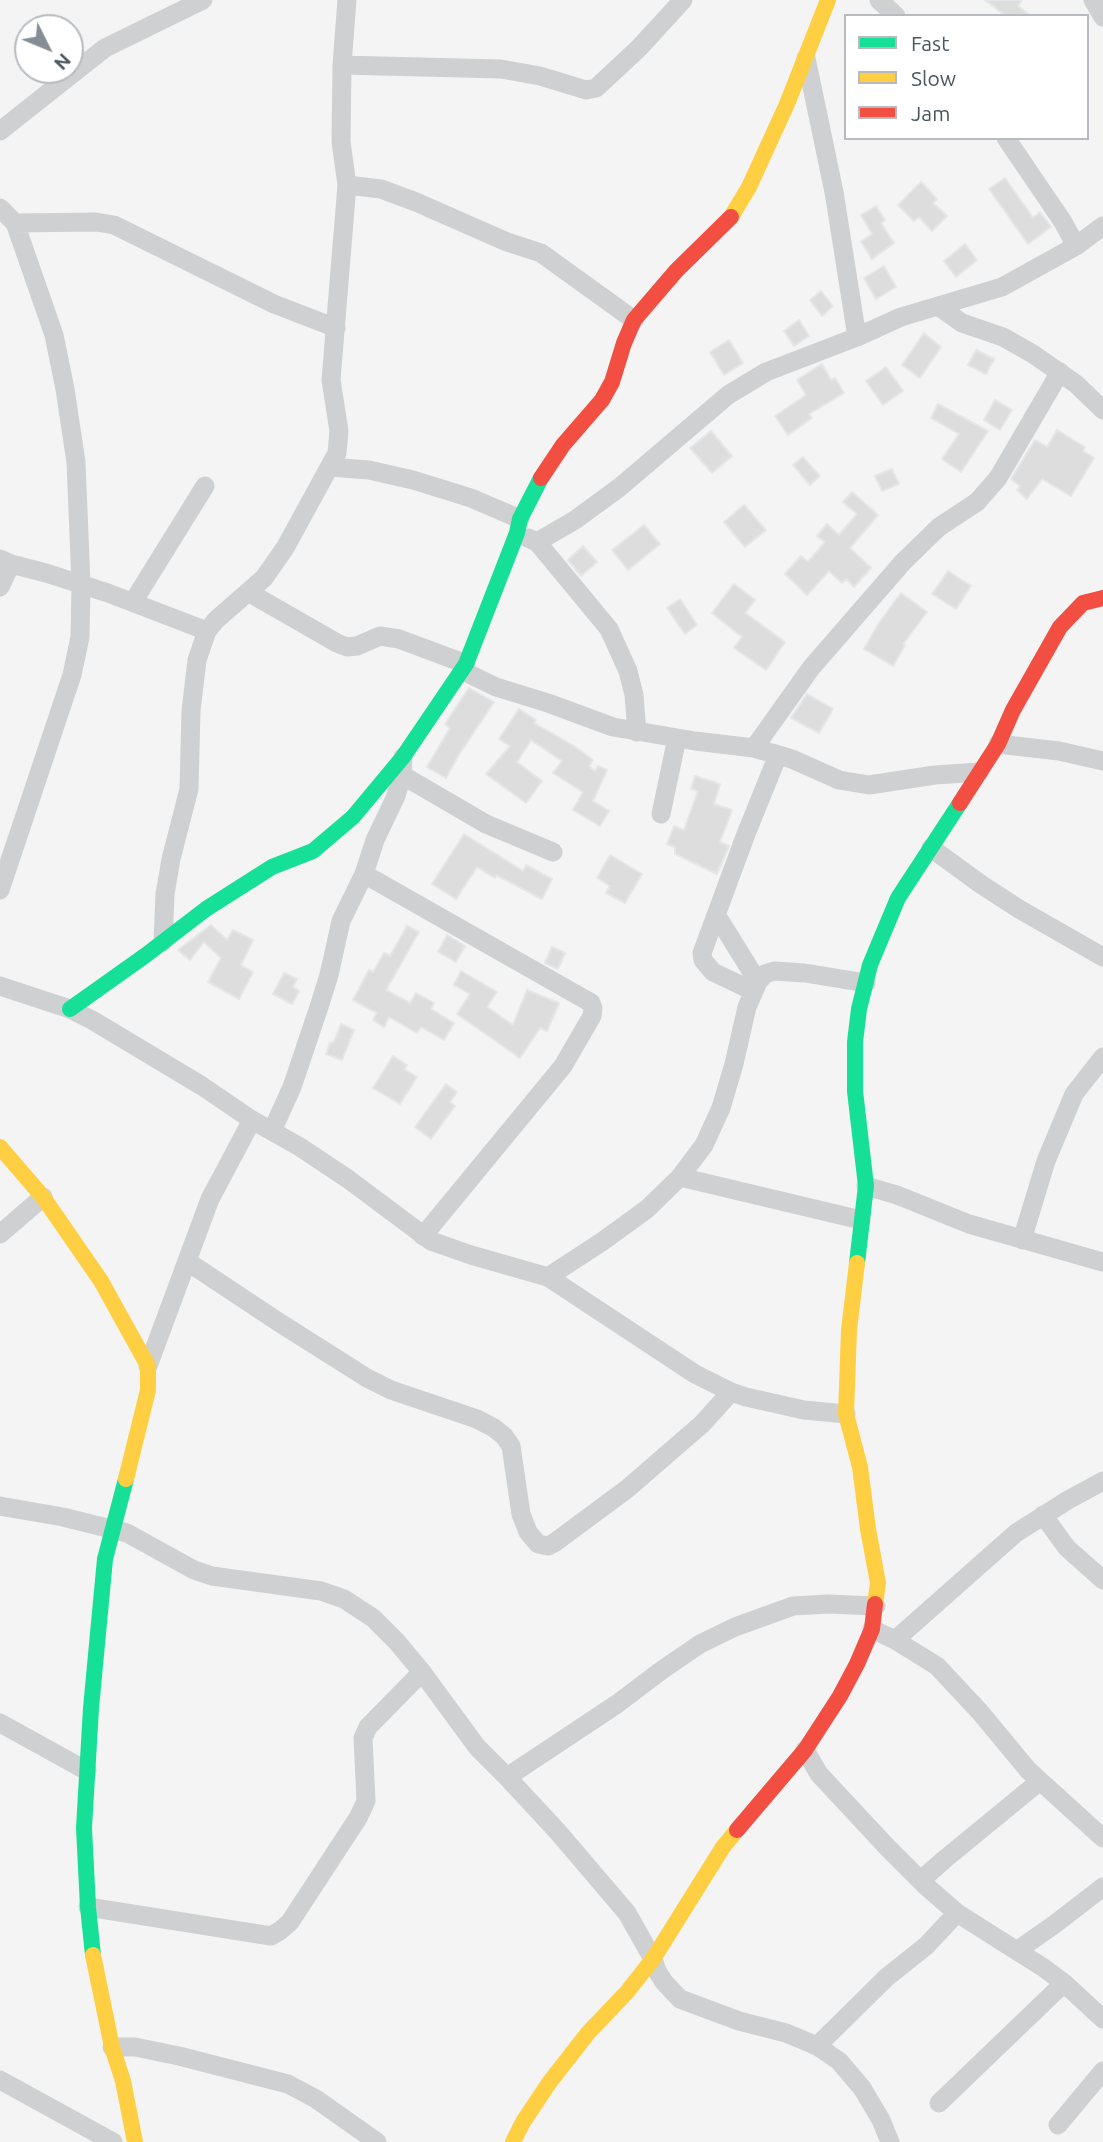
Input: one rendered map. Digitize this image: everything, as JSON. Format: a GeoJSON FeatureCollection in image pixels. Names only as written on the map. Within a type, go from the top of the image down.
{"type":"FeatureCollection","features":[{"type":"Feature","properties":{"kind":"street"},"geometry":{"type":"LineString","coordinates":[[0,131],[105,48],[203,0]]}},
{"type":"Feature","properties":{"kind":"street"},"geometry":{"type":"LineString","coordinates":[[163,942],[167,882],[189,789],[191,711],[197,660],[207,631],[264,578],[285,548],[337,453],[339,431],[331,380],[347,185],[341,142],[342,65],[347,0]]}},
{"type":"Feature","properties":{"kind":"street"},"geometry":{"type":"LineString","coordinates":[[342,65],[502,69],[550,78],[586,90],[596,88],[639,48],[683,0]]}},
{"type":"Feature","properties":{"kind":"street"},"geometry":{"type":"LineString","coordinates":[[272,1131],[292,1087],[329,975],[341,921],[364,874],[387,791],[443,697],[465,668],[535,487],[563,445],[602,400],[612,383],[634,320],[676,271],[729,220],[749,187],[766,153],[828,0]]}},
{"type":"Feature","properties":{"kind":"street"},"geometry":{"type":"LineString","coordinates":[[879,0],[894,14]]}},
{"type":"Feature","properties":{"kind":"street"},"geometry":{"type":"LineString","coordinates":[[1093,0],[1103,17]]}},
{"type":"Feature","properties":{"kind":"street"},"geometry":{"type":"LineString","coordinates":[[806,58],[834,192],[857,337]]}},
{"type":"Feature","properties":{"kind":"street"},"geometry":{"type":"LineString","coordinates":[[1007,140],[1063,222],[1076,246]]}},
{"type":"Feature","properties":{"kind":"street"},"geometry":{"type":"LineString","coordinates":[[347,185],[381,189],[507,242],[541,253],[634,320]]}},
{"type":"Feature","properties":{"kind":"street"},"geometry":{"type":"LineString","coordinates":[[0,208],[15,223],[54,335],[76,462],[82,584],[80,637],[72,675],[0,890]]}},
{"type":"Feature","properties":{"kind":"street"},"geometry":{"type":"LineString","coordinates":[[15,223],[96,222],[114,225],[274,304],[336,328]]}},
{"type":"Feature","properties":{"kind":"street"},"geometry":{"type":"LineString","coordinates":[[537,541],[575,520],[620,487],[728,396],[766,372],[901,317],[1002,287],[1076,246],[1103,226]]}},
{"type":"Feature","properties":{"kind":"street"},"geometry":{"type":"LineString","coordinates":[[938,306],[961,323],[1003,337],[1060,372],[1103,410]]}},
{"type":"Feature","properties":{"kind":"street"},"geometry":{"type":"LineString","coordinates":[[754,748],[811,668],[903,562],[939,527],[985,494],[998,478],[1060,372]]}},
{"type":"Feature","properties":{"kind":"street"},"geometry":{"type":"LineString","coordinates":[[330,467],[369,470],[471,498],[518,526],[537,541],[609,629],[628,671],[634,695],[637,732]]}},
{"type":"Feature","properties":{"kind":"street"},"geometry":{"type":"LineString","coordinates":[[133,602],[205,486]]}},
{"type":"Feature","properties":{"kind":"street"},"geometry":{"type":"LineString","coordinates":[[0,587],[6,562],[82,584],[207,631]]}},
{"type":"Feature","properties":{"kind":"street"},"geometry":{"type":"LineString","coordinates":[[247,592],[346,647],[357,646],[380,636],[399,639],[465,668],[496,687],[613,727],[754,748],[792,759],[839,780],[869,785],[935,775],[979,772]]}},
{"type":"Feature","properties":{"kind":"street"},"geometry":{"type":"LineString","coordinates":[[513,2142],[523,2122],[580,2043],[653,1959],[723,1847],[805,1750],[840,1696],[872,1629],[878,1583],[860,1467],[846,1414],[849,1330],[866,1186],[855,1091],[855,1042],[859,1009],[870,965],[898,898],[998,744],[1013,710],[1060,626],[1083,603],[1103,598]]}},
{"type":"Feature","properties":{"kind":"street"},"geometry":{"type":"LineString","coordinates":[[661,814],[677,738]]}},
{"type":"Feature","properties":{"kind":"street"},"geometry":{"type":"LineString","coordinates":[[998,744],[1059,751],[1103,761]]}},
{"type":"Feature","properties":{"kind":"street"},"geometry":{"type":"LineString","coordinates":[[756,986],[713,971],[703,960],[702,953],[741,845],[778,755]]}},
{"type":"Feature","properties":{"kind":"street"},"geometry":{"type":"LineString","coordinates":[[403,766],[486,824],[554,852]]}},
{"type":"Feature","properties":{"kind":"street"},"geometry":{"type":"LineString","coordinates":[[70,1009],[187,922],[272,867],[313,851],[387,791]]}},
{"type":"Feature","properties":{"kind":"street"},"geometry":{"type":"LineString","coordinates":[[931,848],[1019,909],[1103,957]]}},
{"type":"Feature","properties":{"kind":"street"},"geometry":{"type":"LineString","coordinates":[[364,874],[586,1000],[593,1008],[592,1016],[563,1066],[423,1236]]}},
{"type":"Feature","properties":{"kind":"street"},"geometry":{"type":"LineString","coordinates":[[717,916],[756,986]]}},
{"type":"Feature","properties":{"kind":"street"},"geometry":{"type":"LineString","coordinates":[[548,1277],[647,1209],[680,1177],[704,1145],[721,1108],[741,1028],[756,986],[765,975],[774,971],[805,973],[866,983]]}},
{"type":"Feature","properties":{"kind":"street"},"geometry":{"type":"LineString","coordinates":[[0,986],[70,1009],[92,1020],[348,1179],[431,1241],[548,1277],[695,1374],[731,1392],[804,1410],[846,1414]]}},
{"type":"Feature","properties":{"kind":"street"},"geometry":{"type":"LineString","coordinates":[[1022,1240],[1046,1161],[1074,1094],[1103,1057]]}},
{"type":"Feature","properties":{"kind":"street"},"geometry":{"type":"LineString","coordinates":[[135,2142],[95,1969],[88,1907],[84,1828],[91,1708],[106,1559],[148,1390],[148,1366],[210,1199],[252,1120]]}},
{"type":"Feature","properties":{"kind":"street"},"geometry":{"type":"LineString","coordinates":[[0,1147],[43,1197],[101,1281],[148,1366]]}},
{"type":"Feature","properties":{"kind":"street"},"geometry":{"type":"LineString","coordinates":[[680,1177],[861,1220]]}},
{"type":"Feature","properties":{"kind":"street"},"geometry":{"type":"LineString","coordinates":[[866,1186],[897,1195],[969,1224],[1103,1262]]}},
{"type":"Feature","properties":{"kind":"street"},"geometry":{"type":"LineString","coordinates":[[0,1234],[43,1197]]}},
{"type":"Feature","properties":{"kind":"street"},"geometry":{"type":"LineString","coordinates":[[188,1262],[367,1378],[391,1390],[477,1419],[504,1436],[511,1446],[522,1514],[528,1532],[538,1544],[548,1546],[554,1543],[627,1489],[702,1424],[731,1392]]}},
{"type":"Feature","properties":{"kind":"street"},"geometry":{"type":"LineString","coordinates":[[895,1640],[1016,1534],[1103,1480]]}},
{"type":"Feature","properties":{"kind":"street"},"geometry":{"type":"LineString","coordinates":[[0,1506],[63,1517],[127,1533],[194,1570],[212,1576],[321,1591],[344,1599],[373,1618],[422,1672],[477,1747],[558,1832],[627,1913],[657,1971],[680,1999],[739,2021],[786,2033],[817,2046],[839,2061],[862,2088],[881,2120],[890,2142]]}},
{"type":"Feature","properties":{"kind":"street"},"geometry":{"type":"LineString","coordinates":[[1043,1515],[1067,1548],[1103,1580]]}},
{"type":"Feature","properties":{"kind":"street"},"geometry":{"type":"LineString","coordinates":[[508,1777],[700,1644],[735,1627],[793,1606],[876,1606]]}},
{"type":"Feature","properties":{"kind":"street"},"geometry":{"type":"LineString","coordinates":[[872,1629],[937,1666],[1028,1770],[1103,1838]]}},
{"type":"Feature","properties":{"kind":"street"},"geometry":{"type":"LineString","coordinates":[[88,1907],[271,1936],[281,1930],[358,1818],[366,1801],[363,1738],[368,1727],[422,1672]]}},
{"type":"Feature","properties":{"kind":"street"},"geometry":{"type":"LineString","coordinates":[[0,1723],[87,1771]]}},
{"type":"Feature","properties":{"kind":"street"},"geometry":{"type":"LineString","coordinates":[[805,1750],[819,1773],[887,1847],[957,1913],[1018,1950],[1064,1983],[1101,2015]]}},
{"type":"Feature","properties":{"kind":"street"},"geometry":{"type":"LineString","coordinates":[[921,1880],[1040,1781]]}},
{"type":"Feature","properties":{"kind":"street"},"geometry":{"type":"LineString","coordinates":[[1018,1950],[1103,1887]]}},
{"type":"Feature","properties":{"kind":"street"},"geometry":{"type":"LineString","coordinates":[[817,2046],[887,1977],[926,1946],[957,1913]]}},
{"type":"Feature","properties":{"kind":"street"},"geometry":{"type":"LineString","coordinates":[[939,2103],[1064,1983]]}},
{"type":"Feature","properties":{"kind":"street"},"geometry":{"type":"LineString","coordinates":[[112,2047],[135,2047],[179,2056],[288,2084],[316,2099],[377,2142]]}},
{"type":"Feature","properties":{"kind":"street"},"geometry":{"type":"LineString","coordinates":[[1058,2125],[1103,2071]]}},
{"type":"Feature","properties":{"kind":"street"},"geometry":{"type":"LineString","coordinates":[[0,2080],[113,2142]]}},
{"type":"Feature","properties":{"kind":"building"},"geometry":{"type":"Polygon","coordinates":[[[985,0],[1022,0],[1018,6],[1028,14],[1003,14],[985,0]]]}},
{"type":"Feature","properties":{"kind":"building"},"geometry":{"type":"Polygon","coordinates":[[[1005,178],[1033,218],[1040,212],[1051,227],[1028,244],[989,189],[1005,178]]]}},
{"type":"Feature","properties":{"kind":"building"},"geometry":{"type":"Polygon","coordinates":[[[921,182],[937,199],[933,203],[947,216],[932,231],[919,217],[914,221],[898,205],[921,182]]]}},
{"type":"Feature","properties":{"kind":"building"},"geometry":{"type":"Polygon","coordinates":[[[876,206],[885,220],[881,223],[894,243],[872,259],[861,242],[872,234],[861,215],[876,206]]]}},
{"type":"Feature","properties":{"kind":"building"},"geometry":{"type":"Polygon","coordinates":[[[965,244],[977,260],[956,277],[944,261],[965,244]]]}},
{"type":"Feature","properties":{"kind":"building"},"geometry":{"type":"Polygon","coordinates":[[[884,266],[896,287],[876,299],[864,278],[884,266]]]}},
{"type":"Feature","properties":{"kind":"building"},"geometry":{"type":"Polygon","coordinates":[[[821,291],[833,306],[822,316],[810,300],[821,291]]]}},
{"type":"Feature","properties":{"kind":"building"},"geometry":{"type":"Polygon","coordinates":[[[799,320],[809,336],[794,346],[784,331],[799,320]]]}},
{"type":"Feature","properties":{"kind":"building"},"geometry":{"type":"Polygon","coordinates":[[[924,333],[941,347],[920,378],[902,365],[924,333]]]}},
{"type":"Feature","properties":{"kind":"building"},"geometry":{"type":"Polygon","coordinates":[[[729,340],[743,363],[724,375],[710,352],[729,340]]]}},
{"type":"Feature","properties":{"kind":"building"},"geometry":{"type":"Polygon","coordinates":[[[976,350],[994,359],[986,374],[968,365],[976,350]]]}},
{"type":"Feature","properties":{"kind":"building"},"geometry":{"type":"Polygon","coordinates":[[[822,364],[831,380],[835,378],[844,393],[809,414],[812,418],[788,435],[775,416],[806,395],[797,380],[822,364]]]}},
{"type":"Feature","properties":{"kind":"building"},"geometry":{"type":"Polygon","coordinates":[[[886,367],[903,391],[883,405],[866,381],[886,367]]]}},
{"type":"Feature","properties":{"kind":"building"},"geometry":{"type":"Polygon","coordinates":[[[995,400],[1012,410],[1000,430],[984,420],[995,400]]]}},
{"type":"Feature","properties":{"kind":"building"},"geometry":{"type":"Polygon","coordinates":[[[938,404],[988,431],[961,472],[942,459],[959,434],[931,418],[938,404]]]}},
{"type":"Feature","properties":{"kind":"building"},"geometry":{"type":"Polygon","coordinates":[[[1057,430],[1085,447],[1083,451],[1094,458],[1071,496],[1042,479],[1027,499],[1017,490],[1020,486],[1011,479],[1035,440],[1047,447],[1057,430]]]}},
{"type":"Feature","properties":{"kind":"building"},"geometry":{"type":"Polygon","coordinates":[[[711,431],[732,456],[712,473],[690,448],[711,431]]]}},
{"type":"Feature","properties":{"kind":"building"},"geometry":{"type":"Polygon","coordinates":[[[803,457],[820,476],[810,485],[793,465],[803,457]]]}},
{"type":"Feature","properties":{"kind":"building"},"geometry":{"type":"Polygon","coordinates":[[[892,469],[899,484],[882,491],[875,476],[892,469]]]}},
{"type":"Feature","properties":{"kind":"building"},"geometry":{"type":"Polygon","coordinates":[[[852,492],[878,515],[850,548],[871,568],[854,587],[846,579],[842,583],[829,571],[807,595],[785,574],[801,556],[808,562],[825,542],[817,536],[827,524],[839,535],[857,514],[843,502],[852,492]]]}},
{"type":"Feature","properties":{"kind":"building"},"geometry":{"type":"Polygon","coordinates":[[[744,505],[766,530],[745,547],[724,522],[744,505]]]}},
{"type":"Feature","properties":{"kind":"building"},"geometry":{"type":"Polygon","coordinates":[[[644,525],[660,544],[628,570],[612,550],[644,525]]]}},
{"type":"Feature","properties":{"kind":"building"},"geometry":{"type":"Polygon","coordinates":[[[583,546],[597,562],[581,576],[568,560],[583,546]]]}},
{"type":"Feature","properties":{"kind":"building"},"geometry":{"type":"Polygon","coordinates":[[[948,571],[971,586],[956,609],[932,594],[948,571]]]}},
{"type":"Feature","properties":{"kind":"building"},"geometry":{"type":"Polygon","coordinates":[[[734,584],[755,600],[745,613],[785,642],[766,670],[734,648],[742,637],[712,613],[734,584]]]}},
{"type":"Feature","properties":{"kind":"building"},"geometry":{"type":"Polygon","coordinates":[[[901,593],[927,612],[903,644],[905,645],[893,666],[864,649],[901,593]]]}},
{"type":"Feature","properties":{"kind":"building"},"geometry":{"type":"Polygon","coordinates":[[[680,599],[697,625],[685,634],[667,608],[680,599]]]}},
{"type":"Feature","properties":{"kind":"building"},"geometry":{"type":"Polygon","coordinates":[[[469,688],[494,702],[446,778],[427,767],[450,728],[445,724],[469,688]]]}},
{"type":"Feature","properties":{"kind":"building"},"geometry":{"type":"Polygon","coordinates":[[[807,694],[833,709],[819,733],[791,718],[807,694]]]}},
{"type":"Feature","properties":{"kind":"building"},"geometry":{"type":"Polygon","coordinates":[[[519,709],[536,720],[534,723],[593,760],[589,766],[595,771],[598,766],[607,770],[593,801],[609,811],[600,826],[573,810],[583,792],[553,773],[562,761],[531,740],[517,762],[542,781],[526,803],[486,774],[510,746],[499,739],[519,709]]]}},
{"type":"Feature","properties":{"kind":"building"},"geometry":{"type":"Polygon","coordinates":[[[695,776],[720,784],[714,804],[732,810],[720,842],[729,846],[717,874],[675,854],[675,847],[667,844],[674,826],[684,830],[698,791],[691,789],[695,776]]]}},
{"type":"Feature","properties":{"kind":"building"},"geometry":{"type":"Polygon","coordinates":[[[464,834],[523,871],[526,865],[552,879],[542,899],[477,867],[456,899],[432,884],[464,834]]]}},
{"type":"Feature","properties":{"kind":"building"},"geometry":{"type":"Polygon","coordinates":[[[610,855],[642,874],[625,903],[606,893],[610,886],[597,878],[610,855]]]}},
{"type":"Feature","properties":{"kind":"building"},"geometry":{"type":"Polygon","coordinates":[[[211,925],[227,940],[233,930],[253,940],[241,965],[253,972],[239,999],[208,982],[221,958],[204,942],[190,960],[178,950],[211,925]]]}},
{"type":"Feature","properties":{"kind":"building"},"geometry":{"type":"Polygon","coordinates":[[[407,926],[419,932],[386,990],[410,1003],[416,993],[434,1003],[431,1009],[454,1023],[444,1040],[421,1027],[417,1033],[389,1017],[384,1027],[373,1020],[377,1013],[353,1000],[369,970],[373,972],[384,953],[390,956],[407,926]]]}},
{"type":"Feature","properties":{"kind":"building"},"geometry":{"type":"Polygon","coordinates":[[[447,935],[465,946],[456,962],[438,952],[447,935]]]}},
{"type":"Feature","properties":{"kind":"building"},"geometry":{"type":"Polygon","coordinates":[[[552,947],[565,953],[558,969],[545,963],[552,947]]]}},
{"type":"Feature","properties":{"kind":"building"},"geometry":{"type":"Polygon","coordinates":[[[461,971],[497,992],[487,1007],[513,1025],[527,990],[559,1003],[547,1031],[540,1028],[520,1058],[457,1014],[470,994],[454,985],[461,971]]]}},
{"type":"Feature","properties":{"kind":"building"},"geometry":{"type":"Polygon","coordinates":[[[284,973],[297,979],[293,987],[299,991],[292,1004],[273,994],[284,973]]]}},
{"type":"Feature","properties":{"kind":"building"},"geometry":{"type":"Polygon","coordinates":[[[341,1024],[354,1030],[342,1060],[326,1054],[341,1024]]]}},
{"type":"Feature","properties":{"kind":"building"},"geometry":{"type":"Polygon","coordinates":[[[393,1056],[407,1065],[404,1069],[417,1077],[400,1104],[373,1088],[393,1056]]]}},
{"type":"Feature","properties":{"kind":"building"},"geometry":{"type":"Polygon","coordinates":[[[446,1084],[457,1092],[450,1102],[455,1106],[431,1139],[415,1127],[446,1084]]]}},
{"type":"Feature","properties":{"kind":"traffic: fast"},"geometry":{"type":"LineString","coordinates":[[70,1009],[206,909],[272,867],[313,851],[353,817],[403,757],[466,664],[520,519],[541,478]]}},
{"type":"Feature","properties":{"kind":"traffic: fast"},"geometry":{"type":"LineString","coordinates":[[857,1263],[866,1186],[855,1091],[855,1042],[859,1009],[870,965],[898,898],[960,803]]}},
{"type":"Feature","properties":{"kind":"traffic: fast"},"geometry":{"type":"LineString","coordinates":[[93,1955],[84,1828],[91,1708],[105,1559],[126,1479]]}},
{"type":"Feature","properties":{"kind":"traffic: slow"},"geometry":{"type":"LineString","coordinates":[[731,217],[749,187],[787,104],[828,0]]}},
{"type":"Feature","properties":{"kind":"traffic: slow"},"geometry":{"type":"LineString","coordinates":[[0,1147],[43,1197],[101,1281],[148,1366],[148,1390],[126,1479]]}},
{"type":"Feature","properties":{"kind":"traffic: slow"},"geometry":{"type":"LineString","coordinates":[[857,1263],[849,1330],[846,1414],[860,1467],[878,1583],[875,1604]]}},
{"type":"Feature","properties":{"kind":"traffic: slow"},"geometry":{"type":"LineString","coordinates":[[513,2142],[549,2083],[588,2033],[627,1992],[653,1959],[723,1847],[737,1830]]}},
{"type":"Feature","properties":{"kind":"traffic: slow"},"geometry":{"type":"LineString","coordinates":[[93,1955],[135,2142]]}},
{"type":"Feature","properties":{"kind":"traffic: jam"},"geometry":{"type":"LineString","coordinates":[[541,478],[563,445],[602,400],[612,382],[634,320],[676,271],[731,217]]}},
{"type":"Feature","properties":{"kind":"traffic: jam"},"geometry":{"type":"LineString","coordinates":[[960,803],[998,744],[1013,710],[1060,627],[1083,603],[1103,598]]}},
{"type":"Feature","properties":{"kind":"traffic: jam"},"geometry":{"type":"LineString","coordinates":[[737,1830],[805,1750],[840,1696],[872,1629],[875,1604]]}}]}
